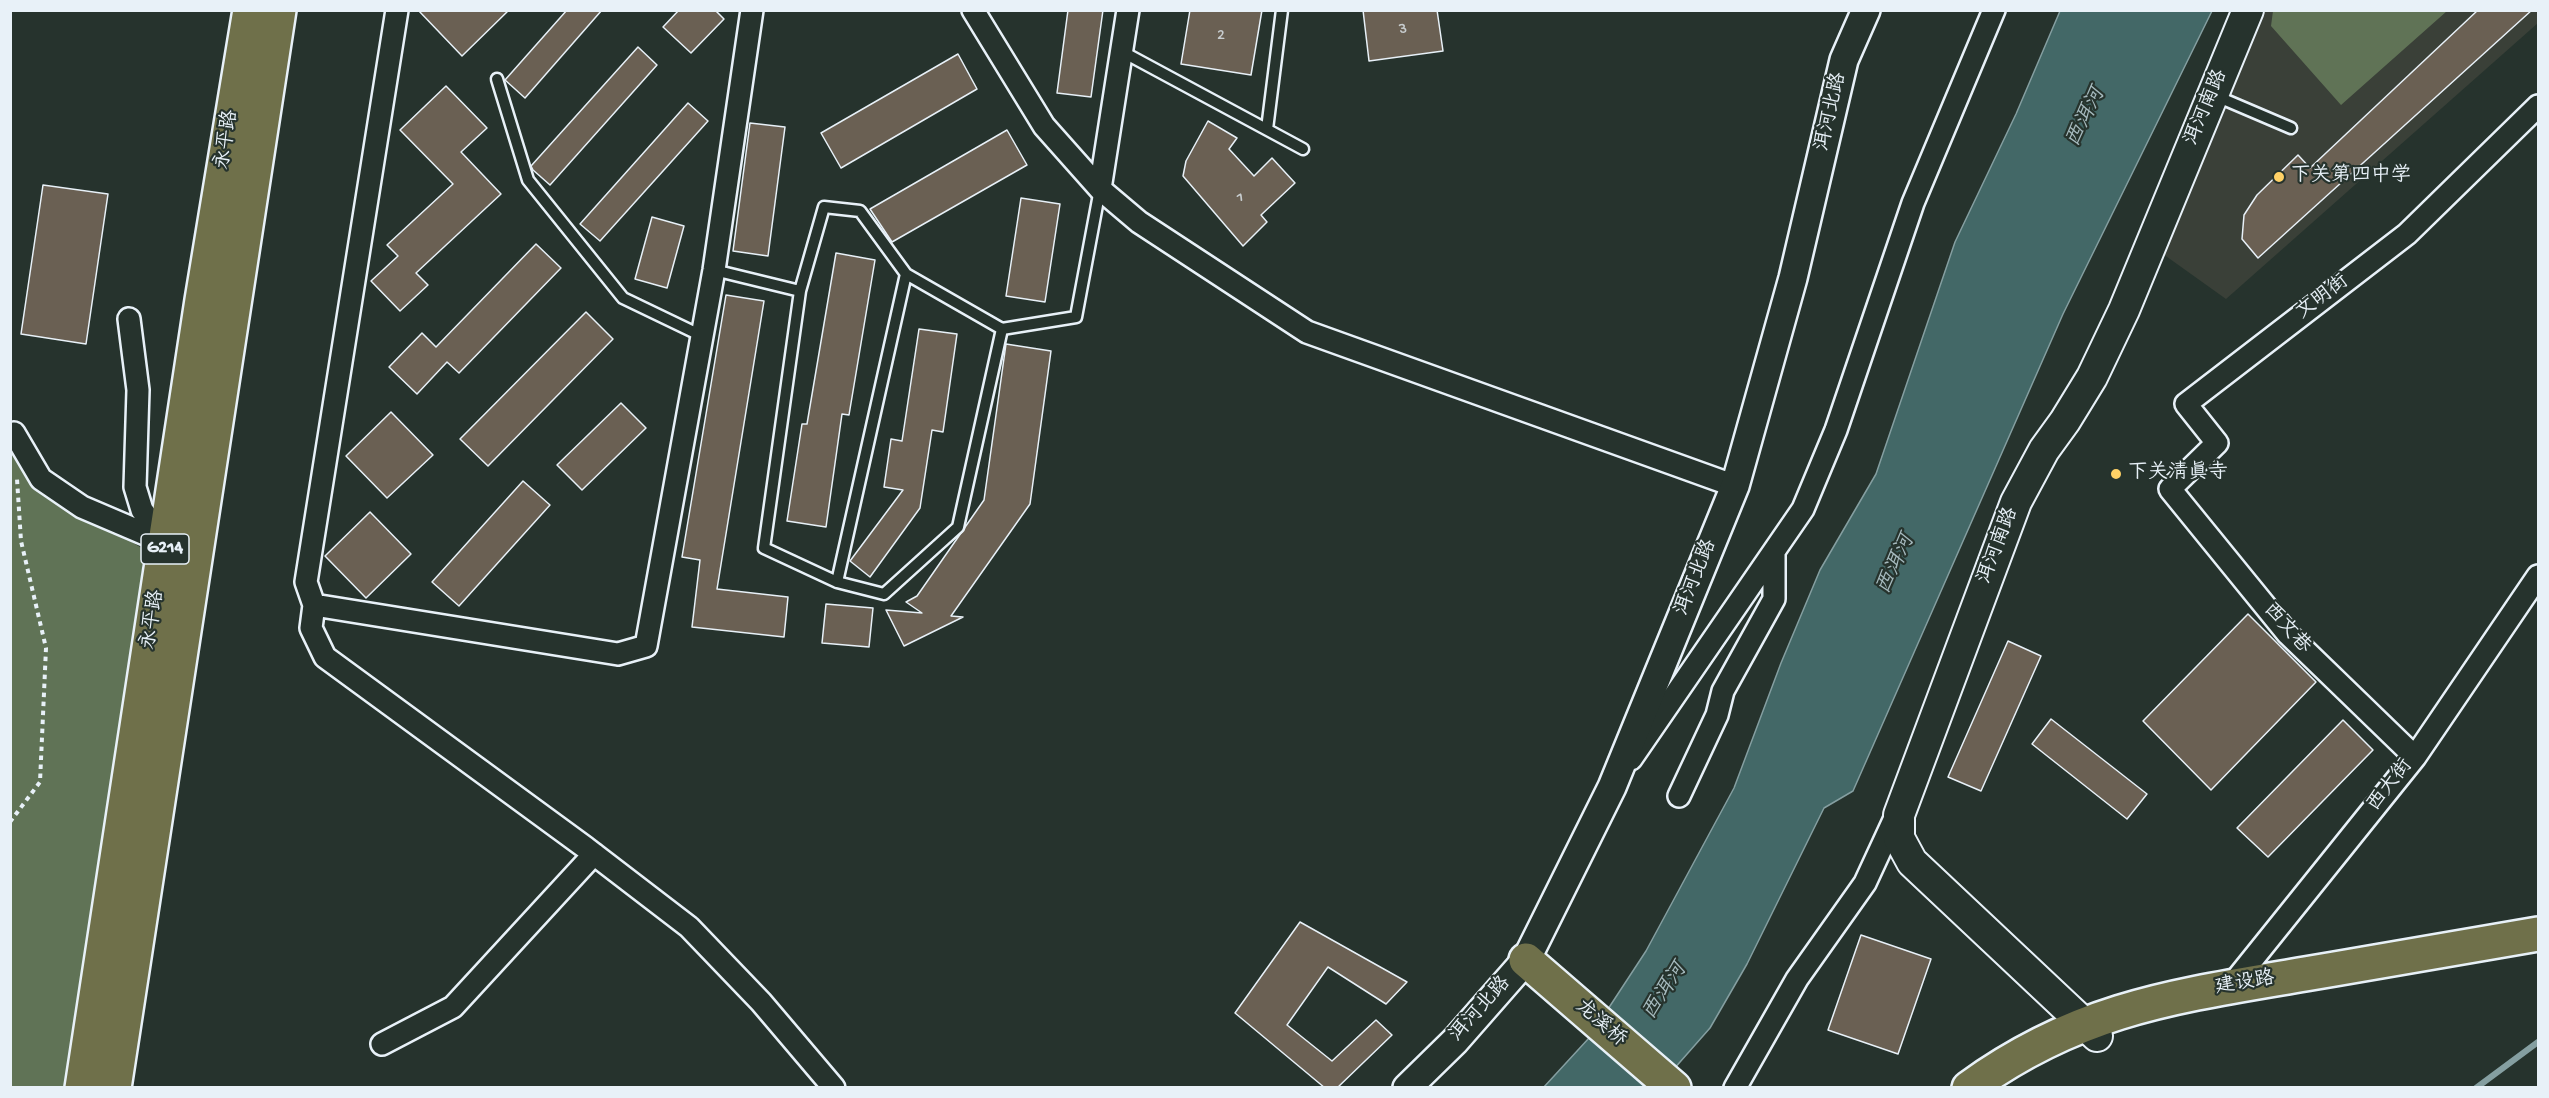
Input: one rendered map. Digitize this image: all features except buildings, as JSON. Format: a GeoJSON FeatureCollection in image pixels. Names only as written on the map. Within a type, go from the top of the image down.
{"type":"FeatureCollection","features":[{"type":"Feature","properties":{"kind":"main road","name":"永平路"},"geometry":{"type":"LineString","coordinates":[[82,1088],[250,10]]}},
{"type":"Feature","properties":{"kind":"main road","name":"永平路"},"geometry":{"type":"LineString","coordinates":[[114,1088],[279,10]]}},
{"type":"Feature","properties":{"kind":"main road","name":"洱河南路"},"geometry":{"type":"LineString","coordinates":[[2090,1030],[1912,862],[1899,838],[1900,807],[1912,782],[2016,502],[2044,450],[2092,377],[2124,310],[2248,10]]}},
{"type":"Feature","properties":{"kind":"main road","name":"建设路"},"geometry":{"type":"LineString","coordinates":[[1998,1088],[2090,1030],[2139,1005],[2231,986],[2538,934]]}},
{"type":"Feature","properties":{"kind":"main road","name":"建设路"},"geometry":{"type":"LineString","coordinates":[[1969,1088],[2030,1048],[2090,1030],[2144,1021],[2208,1006],[2538,951]]}},
{"type":"Feature","properties":{"kind":"main road","name":"龙溪桥"},"geometry":{"type":"LineString","coordinates":[[1526,960],[1674,1088]]}},
{"type":"Feature","properties":{"kind":"street"},"geometry":{"type":"LineString","coordinates":[[397,10],[306,582],[314,605],[311,628],[325,657],[594,854],[689,927],[761,1002],[834,1088]]}},
{"type":"Feature","properties":{"kind":"street"},"geometry":{"type":"LineString","coordinates":[[314,605],[618,654],[646,646],[714,270],[752,10]]}},
{"type":"Feature","properties":{"kind":"street"},"geometry":{"type":"LineString","coordinates":[[973,10],[1044,126],[1100,189],[1139,222],[1307,332],[1735,486]]}},
{"type":"Feature","properties":{"kind":"street"},"geometry":{"type":"LineString","coordinates":[[1100,189],[1128,10]]}},
{"type":"Feature","properties":{"kind":"street","name":"洱河北路"},"geometry":{"type":"LineString","coordinates":[[1407,1088],[1455,1041],[1526,960],[1612,787],[1735,486],[1793,278],[1844,60],[1866,10]]}},
{"type":"Feature","properties":{"kind":"street"},"geometry":{"type":"LineString","coordinates":[[1612,787],[1803,509],[1836,430],[1913,203],[1994,10]]}},
{"type":"Feature","properties":{"kind":"street","name":"文明街"},"geometry":{"type":"LineString","coordinates":[[2170,489],[2217,444],[2186,404],[2407,234],[2538,106]]}},
{"type":"Feature","properties":{"kind":"street"},"geometry":{"type":"LineString","coordinates":[[129,319],[138,390],[135,488],[141,510],[166,543]]}},
{"type":"Feature","properties":{"kind":"street"},"geometry":{"type":"LineString","coordinates":[[14,433],[41,479],[82,507],[166,543]]}},
{"type":"Feature","properties":{"kind":"street","name":"西文巷"},"geometry":{"type":"LineString","coordinates":[[2170,489],[2288,634],[2415,757]]}},
{"type":"Feature","properties":{"kind":"street"},"geometry":{"type":"LineString","coordinates":[[1679,796],[1716,715],[1723,691],[1774,599],[1774,552]]}},
{"type":"Feature","properties":{"kind":"street","name":"西大街"},"geometry":{"type":"LineString","coordinates":[[2231,986],[2415,757],[2538,576]]}},
{"type":"Feature","properties":{"kind":"street"},"geometry":{"type":"LineString","coordinates":[[1735,1088],[1797,979],[1865,883],[1900,807]]}},
{"type":"Feature","properties":{"kind":"street"},"geometry":{"type":"LineString","coordinates":[[382,1044],[453,1007],[594,854]]}},
{"type":"Feature","properties":{"kind":"lane"},"geometry":{"type":"LineString","coordinates":[[1267,129],[1282,10]]}},
{"type":"Feature","properties":{"kind":"lane"},"geometry":{"type":"LineString","coordinates":[[1121,51],[1302,149]]}},
{"type":"Feature","properties":{"kind":"lane"},"geometry":{"type":"LineString","coordinates":[[497,79],[528,180],[623,298],[702,336]]}},
{"type":"Feature","properties":{"kind":"lane"},"geometry":{"type":"LineString","coordinates":[[2213,95],[2291,128]]}},
{"type":"Feature","properties":{"kind":"lane"},"geometry":{"type":"LineString","coordinates":[[1002,329],[958,527],[884,594],[837,582],[764,548],[800,291],[824,207],[860,211],[906,274],[1002,329],[1076,317],[1100,189]]}},
{"type":"Feature","properties":{"kind":"lane"},"geometry":{"type":"LineString","coordinates":[[714,270],[800,291]]}},
{"type":"Feature","properties":{"kind":"lane"},"geometry":{"type":"LineString","coordinates":[[837,582],[906,274]]}},
{"type":"Feature","properties":{"kind":"path"},"geometry":{"type":"LineString","coordinates":[[10,822],[40,782],[46,648],[21,541],[14,433]]}},
{"type":"Feature","properties":{"kind":"shaded area","name":"下关第四中学"},"geometry":{"type":"Polygon","coordinates":[[[2264,11],[2538,11],[2538,23],[2226,299],[2163,254],[2264,11]]]}},
{"type":"Feature","properties":{"kind":"green space"},"geometry":{"type":"Polygon","coordinates":[[[2273,10],[2447,11],[2341,105],[2271,26],[2273,10]]]}},
{"type":"Feature","properties":{"kind":"green space"},"geometry":{"type":"Polygon","coordinates":[[[10,453],[72,506],[145,550],[89,952],[66,1087],[11,1087],[10,453]]]}},
{"type":"Feature","properties":{"kind":"water","name":"西洱河"},"geometry":{"type":"Polygon","coordinates":[[[2060,11],[2212,11],[2063,314],[1853,791],[1824,808],[1747,964],[1710,1028],[1658,1087],[1543,1088],[1589,1038],[1646,951],[1734,788],[1781,663],[1820,570],[1876,474],[1955,242],[2016,114],[2060,11]]]}},
{"type":"Feature","properties":{"kind":"waterway"},"geometry":{"type":"LineString","coordinates":[[2476,1088],[2538,1042]]}},
{"type":"Feature","properties":{"kind":"place","name":"下关第四中学"},"geometry":{"type":"Point","coordinates":[2279,177]}},
{"type":"Feature","properties":{"kind":"place","name":"下关清真寺"},"geometry":{"type":"Point","coordinates":[2116,474]}}]}
